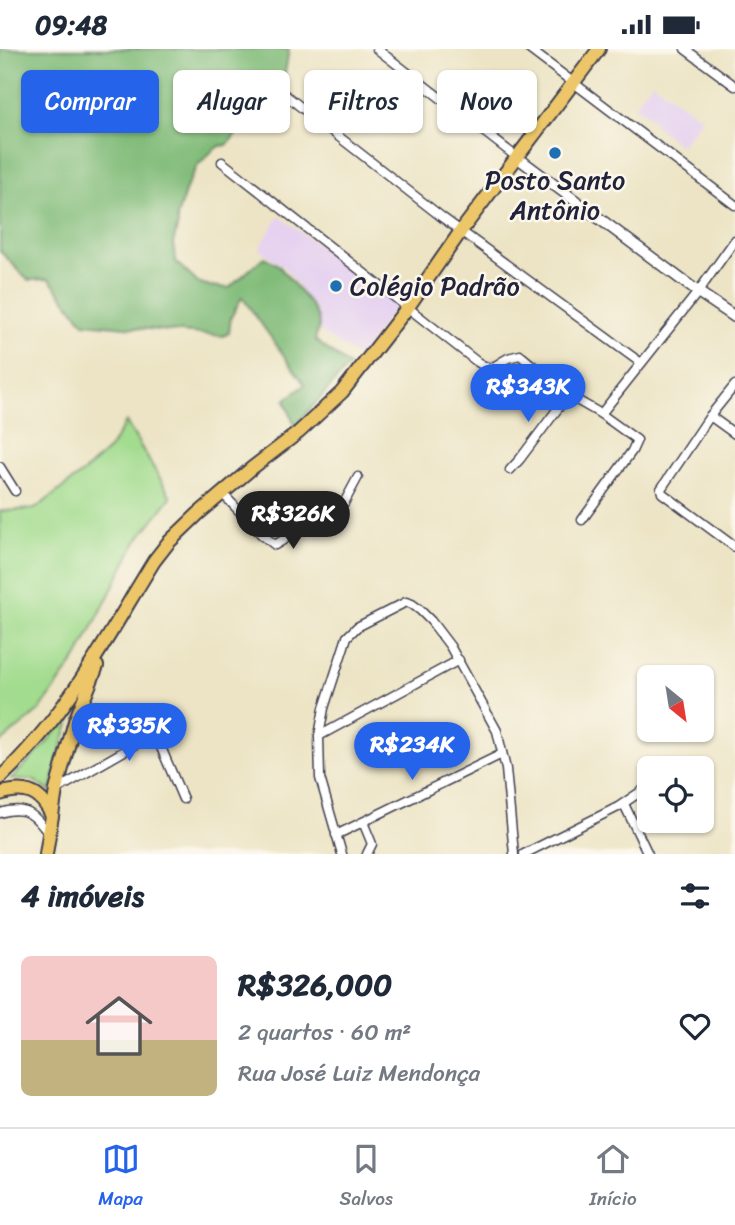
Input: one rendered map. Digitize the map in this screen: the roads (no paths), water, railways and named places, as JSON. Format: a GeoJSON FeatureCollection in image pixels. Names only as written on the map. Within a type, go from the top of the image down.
{"type":"FeatureCollection","features":[{"type":"Feature","properties":{"kind":"main road"},"geometry":{"type":"LineString","coordinates":[[0,778],[26,753],[74,693],[154,561],[168,543],[222,493],[299,432],[342,391],[408,307],[461,231],[599,49]]}},
{"type":"Feature","properties":{"kind":"main road"},"geometry":{"type":"LineString","coordinates":[[46,854],[55,790],[75,721],[109,636]]}},
{"type":"Feature","properties":{"kind":"main road"},"geometry":{"type":"LineString","coordinates":[[0,795],[10,791],[30,791],[44,802],[52,816]]}},
{"type":"Feature","properties":{"kind":"street"},"geometry":{"type":"LineString","coordinates":[[377,49],[517,157],[735,317]]}},
{"type":"Feature","properties":{"kind":"street"},"geometry":{"type":"LineString","coordinates":[[529,49],[735,205]]}},
{"type":"Feature","properties":{"kind":"street"},"geometry":{"type":"LineString","coordinates":[[685,49],[735,86]]}},
{"type":"Feature","properties":{"kind":"street"},"geometry":{"type":"LineString","coordinates":[[290,99],[461,231],[641,363]]}},
{"type":"Feature","properties":{"kind":"street"},"geometry":{"type":"LineString","coordinates":[[222,162],[482,366],[493,368],[520,355],[568,395],[638,440],[582,520]]}},
{"type":"Feature","properties":{"kind":"street"},"geometry":{"type":"LineString","coordinates":[[601,414],[698,292],[735,240]]}},
{"type":"Feature","properties":{"kind":"street"},"geometry":{"type":"LineString","coordinates":[[735,385],[710,416],[661,489],[662,493],[735,547]]}},
{"type":"Feature","properties":{"kind":"street"},"geometry":{"type":"LineString","coordinates":[[510,470],[568,395]]}},
{"type":"Feature","properties":{"kind":"street"},"geometry":{"type":"LineString","coordinates":[[710,416],[735,434]]}},
{"type":"Feature","properties":{"kind":"street"},"geometry":{"type":"LineString","coordinates":[[0,467],[15,491]]}},
{"type":"Feature","properties":{"kind":"street"},"geometry":{"type":"LineString","coordinates":[[222,493],[275,545],[344,503],[358,477]]}},
{"type":"Feature","properties":{"kind":"street"},"geometry":{"type":"LineString","coordinates":[[342,854],[320,778],[318,736],[324,708],[347,637],[357,627],[406,602],[431,621],[459,660],[497,731],[506,769],[514,854]]}},
{"type":"Feature","properties":{"kind":"street"},"geometry":{"type":"LineString","coordinates":[[318,736],[459,660]]}},
{"type":"Feature","properties":{"kind":"street"},"geometry":{"type":"LineString","coordinates":[[55,790],[147,738],[160,745],[183,800]]}},
{"type":"Feature","properties":{"kind":"street"},"geometry":{"type":"LineString","coordinates":[[336,835],[502,754]]}},
{"type":"Feature","properties":{"kind":"street"},"geometry":{"type":"LineString","coordinates":[[524,854],[624,804],[637,795]]}},
{"type":"Feature","properties":{"kind":"street"},"geometry":{"type":"LineString","coordinates":[[624,804],[648,854]]}},
{"type":"Feature","properties":{"kind":"street"},"geometry":{"type":"LineString","coordinates":[[0,813],[24,810],[33,815],[50,835]]}},
{"type":"Feature","properties":{"kind":"street"},"geometry":{"type":"LineString","coordinates":[[363,822],[372,844],[367,854]]}},
{"type":"Feature","properties":{"kind":"place","name":"Posto Santo Antônio"},"geometry":{"type":"Point","coordinates":[555,153]}},
{"type":"Feature","properties":{"kind":"place","name":"Colégio Padrão"},"geometry":{"type":"Point","coordinates":[336,286]}}]}
